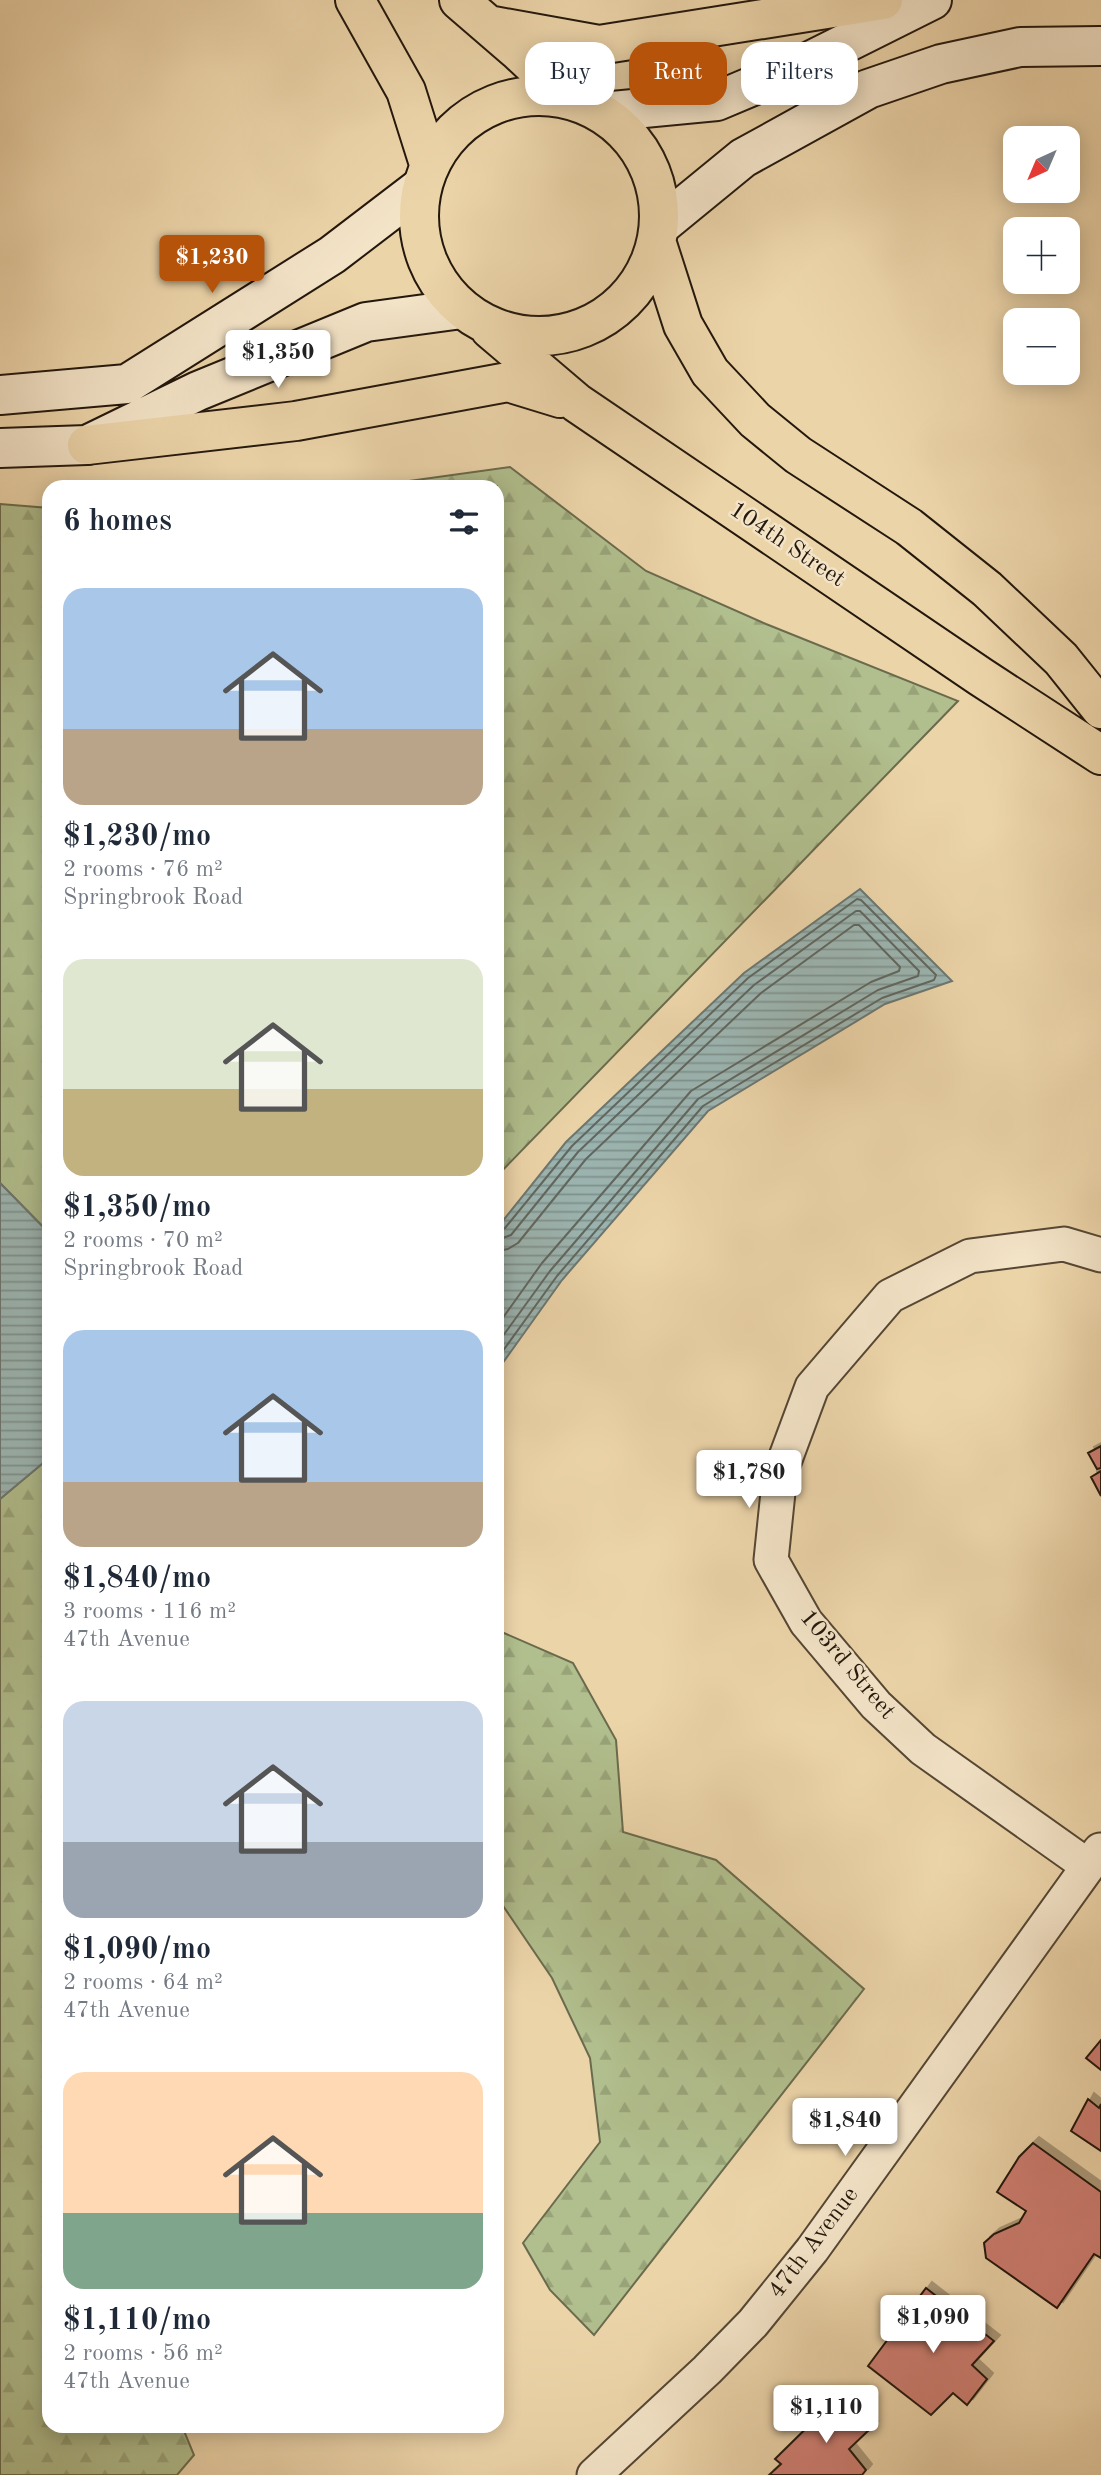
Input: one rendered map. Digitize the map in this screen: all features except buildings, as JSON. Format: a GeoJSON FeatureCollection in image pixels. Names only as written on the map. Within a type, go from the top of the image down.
{"type":"FeatureCollection","features":[{"type":"Feature","properties":{"kind":"main road"},"geometry":{"type":"LineString","coordinates":[[355,0],[406,91],[425,176],[418,220],[424,254],[439,284],[472,316],[522,336],[564,335],[603,319],[634,291],[659,235]]}},
{"type":"Feature","properties":{"kind":"main road"},"geometry":{"type":"LineString","coordinates":[[458,0],[525,56]]}},
{"type":"Feature","properties":{"kind":"main road"},"geometry":{"type":"LineString","coordinates":[[488,25],[599,46],[883,0]]}},
{"type":"Feature","properties":{"kind":"main road"},"geometry":{"type":"LineString","coordinates":[[425,176],[453,130],[486,106],[525,95]]}},
{"type":"Feature","properties":{"kind":"main road"},"geometry":{"type":"LineString","coordinates":[[585,105],[628,133],[648,161],[658,192],[659,235],[684,325],[710,372],[755,420],[798,455],[909,527],[987,589],[1061,659],[1101,709]]}},
{"type":"Feature","properties":{"kind":"main road","name":"104th Street"},"geometry":{"type":"LineString","coordinates":[[472,316],[577,403],[981,677],[1101,755]]}},
{"type":"Feature","properties":{"kind":"main road"},"geometry":{"type":"LineString","coordinates":[[87,444],[296,421],[508,382],[577,403]]}},
{"type":"Feature","properties":{"kind":"street"},"geometry":{"type":"LineString","coordinates":[[615,104],[717,101],[800,66],[932,0]]}},
{"type":"Feature","properties":{"kind":"street"},"geometry":{"type":"LineString","coordinates":[[659,235],[743,158],[869,89],[941,64],[1020,47],[1101,46]]}},
{"type":"Feature","properties":{"kind":"street"},"geometry":{"type":"LineString","coordinates":[[0,395],[127,384],[332,255],[425,176]]}},
{"type":"Feature","properties":{"kind":"street"},"geometry":{"type":"LineString","coordinates":[[0,448],[87,444],[198,391],[366,322],[472,316]]}},
{"type":"Feature","properties":{"kind":"street","name":"103rd Street"},"geometry":{"type":"LineString","coordinates":[[1094,1857],[923,1749],[876,1705],[806,1622],[771,1560],[780,1473],[812,1387],[890,1296],[970,1256],[1064,1244],[1101,1255]]}},
{"type":"Feature","properties":{"kind":"street","name":"47th Avenue"},"geometry":{"type":"LineString","coordinates":[[594,2475],[707,2370],[738,2338],[812,2250],[1094,1857]]}},
{"type":"Feature","properties":{"kind":"green space"},"geometry":{"type":"Polygon","coordinates":[[[510,467],[646,571],[766,624],[958,701],[504,1169],[504,480],[416,480],[510,467]]]}},
{"type":"Feature","properties":{"kind":"green space"},"geometry":{"type":"Polygon","coordinates":[[[0,504],[42,507],[42,1226],[0,1183],[0,504]]]}},
{"type":"Feature","properties":{"kind":"green space"},"geometry":{"type":"Polygon","coordinates":[[[42,1464],[42,2433],[185,2433],[194,2455],[177,2475],[0,2475],[0,1499],[42,1464]]]}},
{"type":"Feature","properties":{"kind":"green space"},"geometry":{"type":"Polygon","coordinates":[[[504,1633],[573,1663],[616,1740],[623,1832],[716,1860],[864,1989],[594,2335],[550,2290],[523,2243],[600,2142],[590,2058],[552,1978],[504,1907],[504,1633]]]}},
{"type":"Feature","properties":{"kind":"water"},"geometry":{"type":"Polygon","coordinates":[[[860,889],[952,981],[885,1004],[708,1111],[562,1280],[504,1361],[504,1219],[566,1142],[744,973],[860,889]]]}},
{"type":"Feature","properties":{"kind":"water"},"geometry":{"type":"Polygon","coordinates":[[[0,1183],[42,1226],[42,1464],[0,1499],[0,1183]]]}}]}
